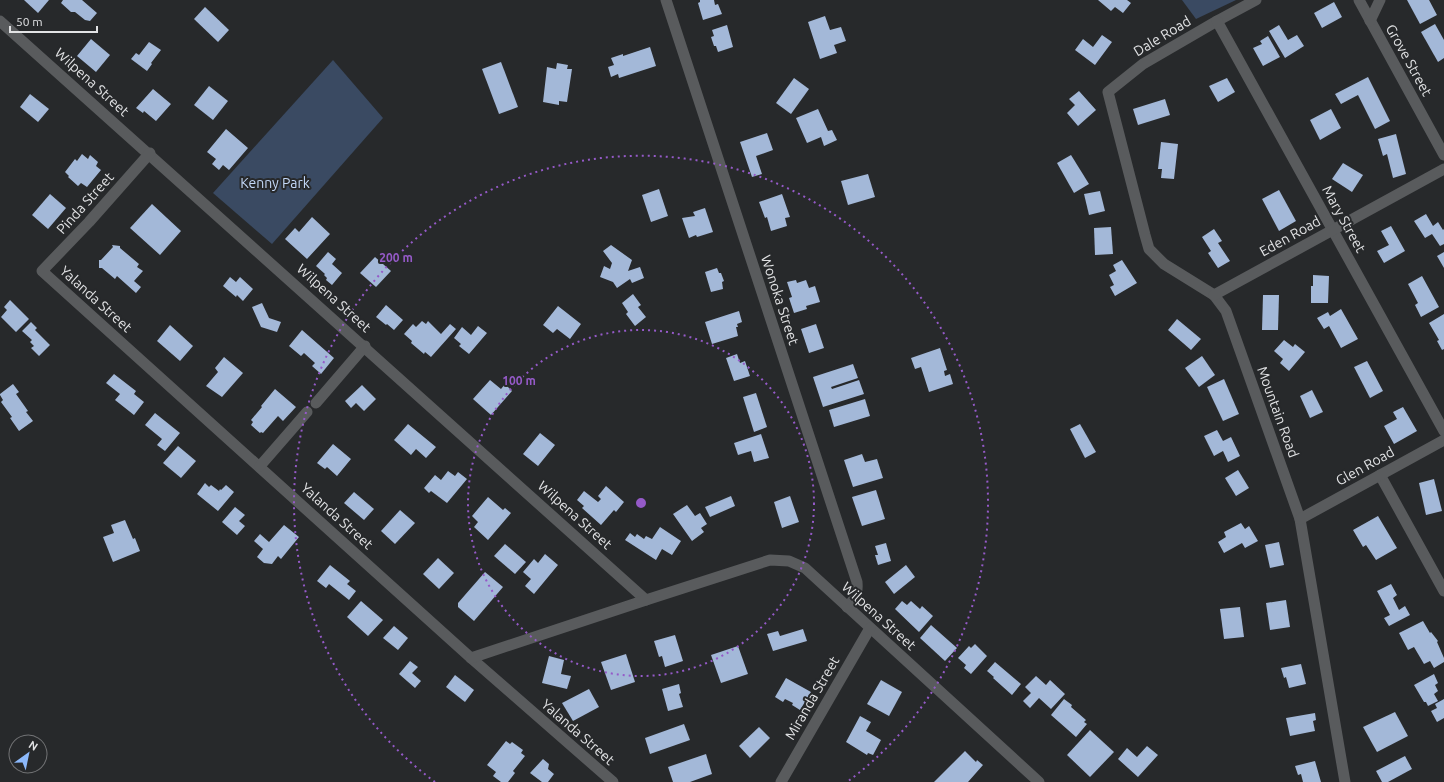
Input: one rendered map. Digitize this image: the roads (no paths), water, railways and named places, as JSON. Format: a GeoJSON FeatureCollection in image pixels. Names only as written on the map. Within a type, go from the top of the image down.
{"type":"FeatureCollection","features":[{"type":"Feature","properties":{"kind":"street","name":"Wonoka Street"},"geometry":{"type":"LineString","coordinates":[[666,0],[857,582],[858,593],[847,607]]}},
{"type":"Feature","properties":{"kind":"street","name":"Dale Road"},"geometry":{"type":"LineString","coordinates":[[1108,92],[1143,64],[1256,0]]}},
{"type":"Feature","properties":{"kind":"street","name":"Grove Street"},"geometry":{"type":"LineString","coordinates":[[1359,0],[1444,155]]}},
{"type":"Feature","properties":{"kind":"street"},"geometry":{"type":"LineString","coordinates":[[1370,21],[1380,0]]}},
{"type":"Feature","properties":{"kind":"street","name":"Wilpena Street"},"geometry":{"type":"LineString","coordinates":[[0,20],[365,346],[646,600]]}},
{"type":"Feature","properties":{"kind":"street","name":"Mary Street"},"geometry":{"type":"LineString","coordinates":[[1217,21],[1444,431]]}},
{"type":"Feature","properties":{"kind":"street","name":"Mountain Road"},"geometry":{"type":"LineString","coordinates":[[1108,92],[1145,236],[1150,249],[1164,264],[1214,295],[1226,311],[1300,519],[1345,782]]}},
{"type":"Feature","properties":{"kind":"street","name":"Pinda Street"},"geometry":{"type":"LineString","coordinates":[[42,271],[89,222],[150,153]]}},
{"type":"Feature","properties":{"kind":"street","name":"Eden Road"},"geometry":{"type":"LineString","coordinates":[[1214,295],[1444,169]]}},
{"type":"Feature","properties":{"kind":"street","name":"Yalanda Street"},"geometry":{"type":"LineString","coordinates":[[42,271],[260,466],[471,658],[613,782]]}},
{"type":"Feature","properties":{"kind":"street"},"geometry":{"type":"LineString","coordinates":[[316,403],[365,346]]}},
{"type":"Feature","properties":{"kind":"street"},"geometry":{"type":"LineString","coordinates":[[260,466],[307,412]]}},
{"type":"Feature","properties":{"kind":"street","name":"Glen Road"},"geometry":{"type":"LineString","coordinates":[[1300,519],[1444,440]]}},
{"type":"Feature","properties":{"kind":"street"},"geometry":{"type":"LineString","coordinates":[[1380,475],[1444,591]]}},
{"type":"Feature","properties":{"kind":"street","name":"Wilpena Street"},"geometry":{"type":"LineString","coordinates":[[471,658],[770,560],[789,560],[805,568],[1039,782]]}},
{"type":"Feature","properties":{"kind":"street","name":"Miranda Street"},"geometry":{"type":"LineString","coordinates":[[781,782],[870,628]]}},
{"type":"Feature","properties":{"kind":"park label","name":"Kenny Park"},"geometry":{"type":"Point","coordinates":[275,183]}}]}
